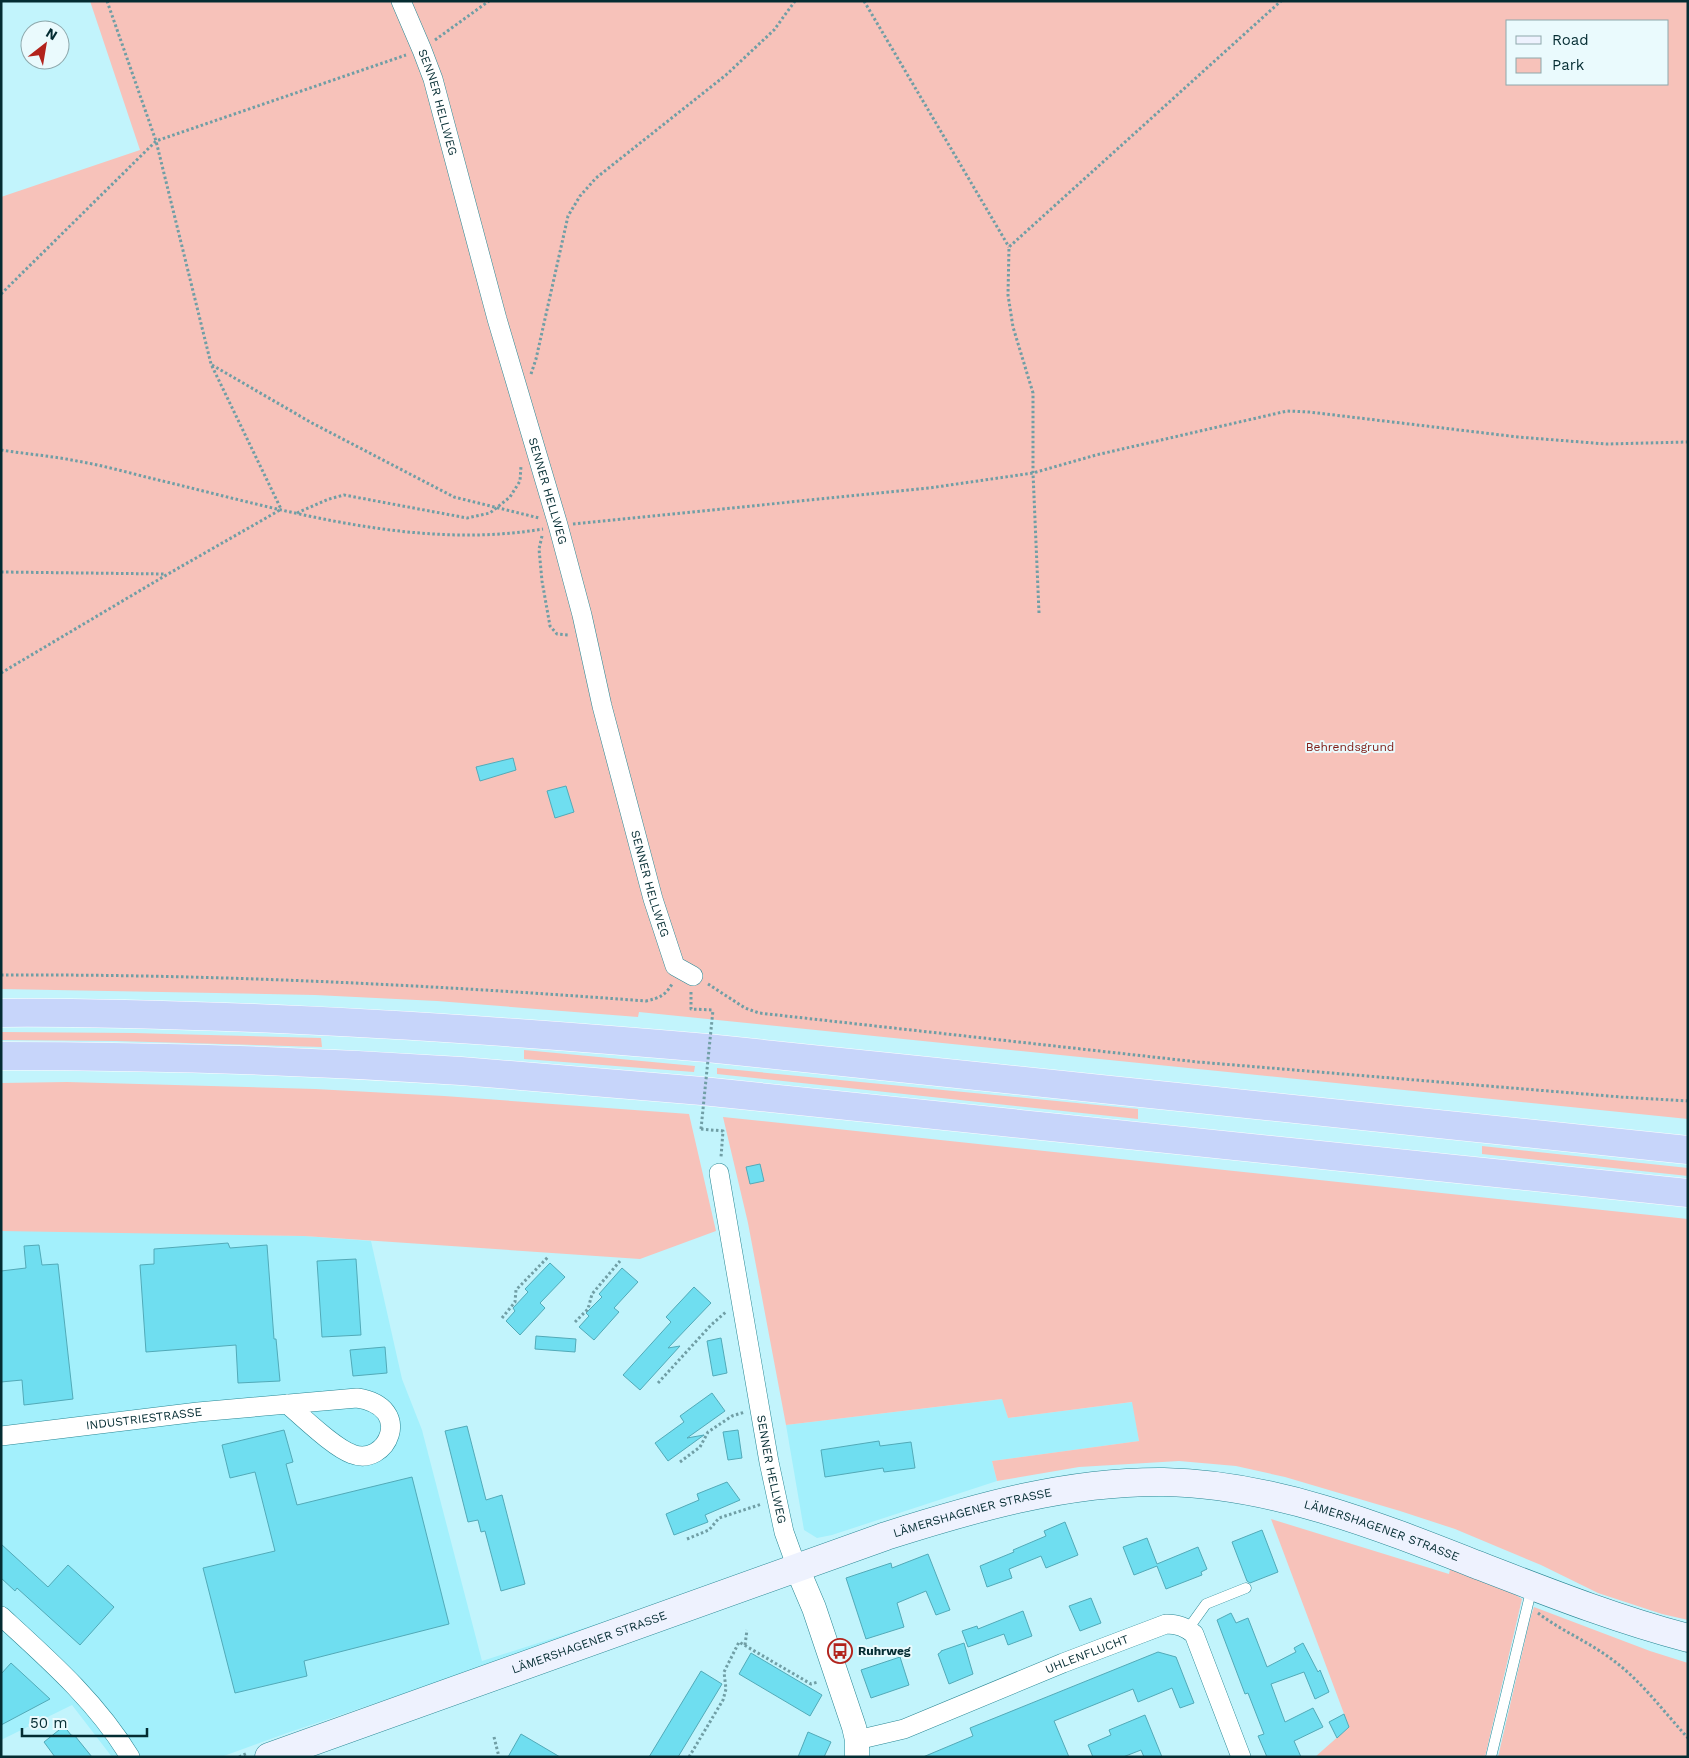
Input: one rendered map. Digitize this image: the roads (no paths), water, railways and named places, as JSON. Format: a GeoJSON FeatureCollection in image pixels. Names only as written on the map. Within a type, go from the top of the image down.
{"type":"FeatureCollection","features":[{"type":"Feature","properties":{"kind":"highway"},"geometry":{"type":"LineString","coordinates":[[1,1013],[111,1014],[334,1021],[566,1036],[707,1048],[1688,1150]]}},
{"type":"Feature","properties":{"kind":"highway"},"geometry":{"type":"LineString","coordinates":[[1,1056],[282,1062],[461,1071],[595,1081],[1688,1193]]}},
{"type":"Feature","properties":{"kind":"main road","name":"LÄMERSHAGENER STRASSE"},"geometry":{"type":"LineString","coordinates":[[269,1757],[797,1568],[946,1517],[1026,1496],[1088,1486],[1165,1482],[1223,1487],[1282,1498],[1364,1522],[1530,1595],[1591,1608],[1688,1638]]}},
{"type":"Feature","properties":{"kind":"street","name":"SENNER HELLWEG"},"geometry":{"type":"LineString","coordinates":[[401,1],[433,79],[497,319],[522,401],[551,527],[586,632],[604,715],[653,899],[675,966],[692,983]]}},
{"type":"Feature","properties":{"kind":"street","name":"SENNER HELLWEG"},"geometry":{"type":"LineString","coordinates":[[719,1173],[776,1499],[784,1532],[829,1649],[857,1748]]}},
{"type":"Feature","properties":{"kind":"street","name":"INDUSTRIESTRASSE"},"geometry":{"type":"LineString","coordinates":[[1,1436],[152,1417],[287,1404],[357,1398],[382,1408],[388,1414],[391,1433],[386,1442],[371,1455],[363,1457],[353,1455],[336,1444],[287,1404]]}},
{"type":"Feature","properties":{"kind":"street"},"geometry":{"type":"LineString","coordinates":[[1,1616],[72,1682],[120,1740],[130,1757]]}},
{"type":"Feature","properties":{"kind":"street","name":"UHLENFLUCHT"},"geometry":{"type":"LineString","coordinates":[[857,1748],[1063,1663],[1166,1624],[1181,1625],[1188,1629]]}},
{"type":"Feature","properties":{"kind":"street"},"geometry":{"type":"LineString","coordinates":[[1188,1629],[1194,1634],[1241,1757]]}},
{"type":"Feature","properties":{"kind":"lane"},"geometry":{"type":"LineString","coordinates":[[1188,1629],[1206,1604],[1246,1588]]}},
{"type":"Feature","properties":{"kind":"lane"},"geometry":{"type":"LineString","coordinates":[[1492,1757],[1530,1595]]}},
{"type":"Feature","properties":{"kind":"place","name":"Ruhrweg"},"geometry":{"type":"Point","coordinates":[840,1651]}},
{"type":"Feature","properties":{"kind":"park label","name":"Behrendsgrund"},"geometry":{"type":"Point","coordinates":[1350,747]}}]}
